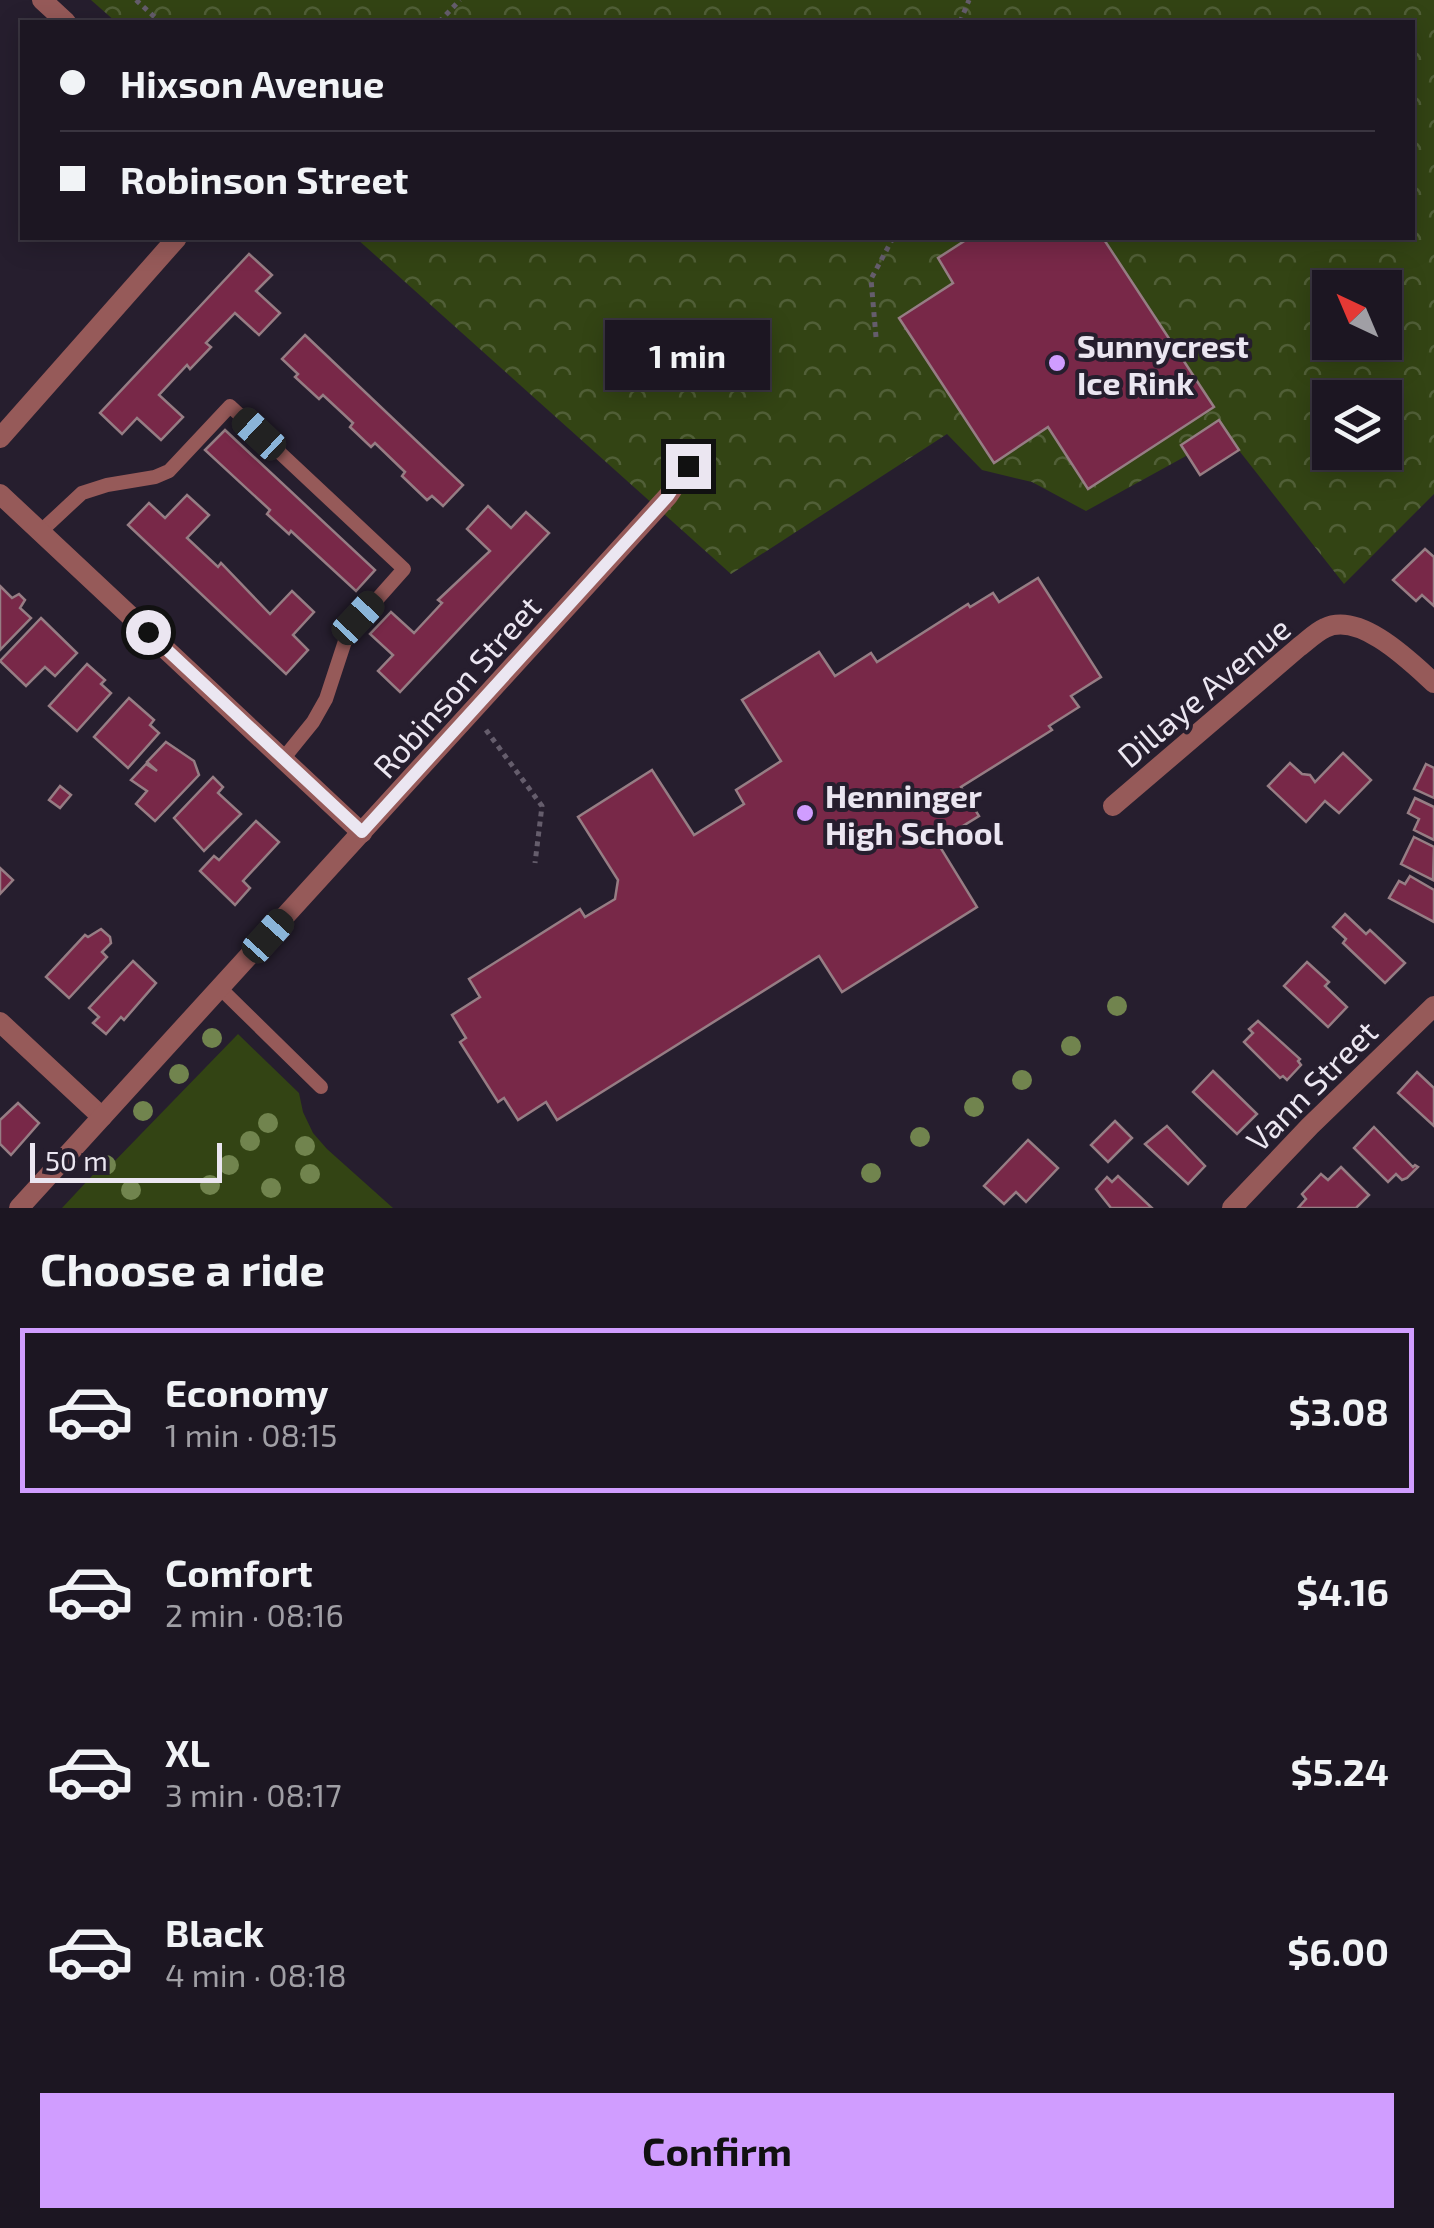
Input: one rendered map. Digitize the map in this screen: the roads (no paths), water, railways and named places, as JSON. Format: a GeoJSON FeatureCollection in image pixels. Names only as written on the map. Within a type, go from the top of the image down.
{"type":"FeatureCollection","features":[{"type":"Feature","properties":{"kind":"street"},"geometry":{"type":"LineString","coordinates":[[42,0],[64,20]]}},
{"type":"Feature","properties":{"kind":"street"},"geometry":{"type":"LineString","coordinates":[[0,438],[176,240]]}},
{"type":"Feature","properties":{"kind":"street","name":"Robinson Street"},"geometry":{"type":"LineString","coordinates":[[20,1208],[668,496],[688,466]]}},
{"type":"Feature","properties":{"kind":"street"},"geometry":{"type":"LineString","coordinates":[[0,494],[362,832]]}},
{"type":"Feature","properties":{"kind":"street","name":"Dillaye Avenue"},"geometry":{"type":"LineString","coordinates":[[1114,806],[1299,646],[1326,628],[1340,624],[1354,627],[1394,647],[1434,683]]}},
{"type":"Feature","properties":{"kind":"street","name":"Vann Street"},"geometry":{"type":"LineString","coordinates":[[1232,1208],[1434,1006]]}},
{"type":"Feature","properties":{"kind":"street"},"geometry":{"type":"LineString","coordinates":[[0,1022],[102,1117]]}},
{"type":"Feature","properties":{"kind":"lane"},"geometry":{"type":"LineString","coordinates":[[40,532],[82,493],[155,477],[169,470],[230,406],[404,569],[348,632],[326,699],[284,759]]}},
{"type":"Feature","properties":{"kind":"lane"},"geometry":{"type":"LineString","coordinates":[[220,988],[322,1087]]}},
{"type":"Feature","properties":{"kind":"place","name":"Sunnycrest Ice Rink"},"geometry":{"type":"Point","coordinates":[1057,363]}},
{"type":"Feature","properties":{"kind":"place","name":"Henninger High School"},"geometry":{"type":"Point","coordinates":[805,813]}}]}
